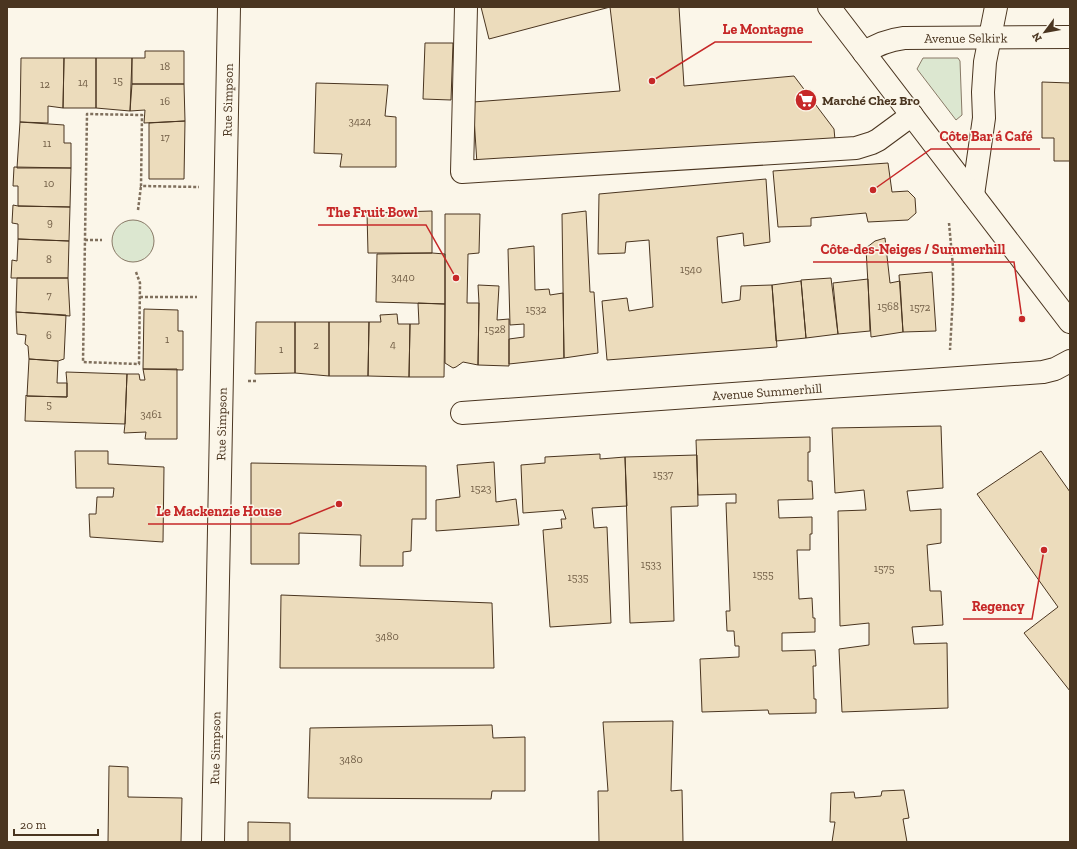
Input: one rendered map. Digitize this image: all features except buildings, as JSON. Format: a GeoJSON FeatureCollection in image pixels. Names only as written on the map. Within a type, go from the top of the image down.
{"type":"FeatureCollection","features":[{"type":"Feature","properties":{"kind":"street","name":"Rue Simpson"},"geometry":{"type":"LineString","coordinates":[[213,842],[229,7]]}},
{"type":"Feature","properties":{"kind":"street"},"geometry":{"type":"LineString","coordinates":[[466,7],[462,172],[851,148],[864,146],[878,140],[912,115]]}},
{"type":"Feature","properties":{"kind":"street"},"geometry":{"type":"LineString","coordinates":[[830,7],[1070,322]]}},
{"type":"Feature","properties":{"kind":"street"},"geometry":{"type":"LineString","coordinates":[[973,195],[984,118],[984,77],[996,7]]}},
{"type":"Feature","properties":{"kind":"street","name":"Avenue Selkirk"},"geometry":{"type":"LineString","coordinates":[[864,53],[882,43],[896,39],[1070,37]]}},
{"type":"Feature","properties":{"kind":"street","name":"Avenue Summerhill"},"geometry":{"type":"LineString","coordinates":[[462,413],[1043,372],[1055,369],[1070,361]]}},
{"type":"Feature","properties":{"kind":"path"},"geometry":{"type":"LineString","coordinates":[[136,272],[140,283],[138,364],[83,362],[87,114],[142,115],[141,186],[138,210]]}},
{"type":"Feature","properties":{"kind":"path"},"geometry":{"type":"LineString","coordinates":[[141,186],[199,187]]}},
{"type":"Feature","properties":{"kind":"path"},"geometry":{"type":"LineString","coordinates":[[949,223],[952,247],[953,289],[950,350]]}},
{"type":"Feature","properties":{"kind":"path"},"geometry":{"type":"LineString","coordinates":[[85,240],[102,240]]}},
{"type":"Feature","properties":{"kind":"path"},"geometry":{"type":"LineString","coordinates":[[140,297],[197,297]]}},
{"type":"Feature","properties":{"kind":"path"},"geometry":{"type":"LineString","coordinates":[[248,381],[257,381]]}},
{"type":"Feature","properties":{"kind":"green space"},"geometry":{"type":"Polygon","coordinates":[[[923,58],[958,58],[960,61],[962,115],[956,120],[917,69],[923,58]]]}},
{"type":"Feature","properties":{"kind":"green space"},"geometry":{"type":"Polygon","coordinates":[[[133,220],[148,226],[154,241],[148,256],[133,262],[118,256],[112,241],[118,226],[133,220]]]}},
{"type":"Feature","properties":{"kind":"place","name":"Le Montagne"},"geometry":{"type":"Point","coordinates":[652,81]}},
{"type":"Feature","properties":{"kind":"place","name":"Marché Chez Bro"},"geometry":{"type":"Point","coordinates":[806,100]}},
{"type":"Feature","properties":{"kind":"place","name":"Côte Bar á Café"},"geometry":{"type":"Point","coordinates":[873,190]}},
{"type":"Feature","properties":{"kind":"place","name":"The Fruit Bowl"},"geometry":{"type":"Point","coordinates":[456,278]}},
{"type":"Feature","properties":{"kind":"place","name":"Côte-des-Neiges / Summerhill"},"geometry":{"type":"Point","coordinates":[1022,319]}},
{"type":"Feature","properties":{"kind":"place","name":"Le Mackenzie House"},"geometry":{"type":"Point","coordinates":[339,504]}},
{"type":"Feature","properties":{"kind":"place","name":"Regency"},"geometry":{"type":"Point","coordinates":[1044,550]}}]}
